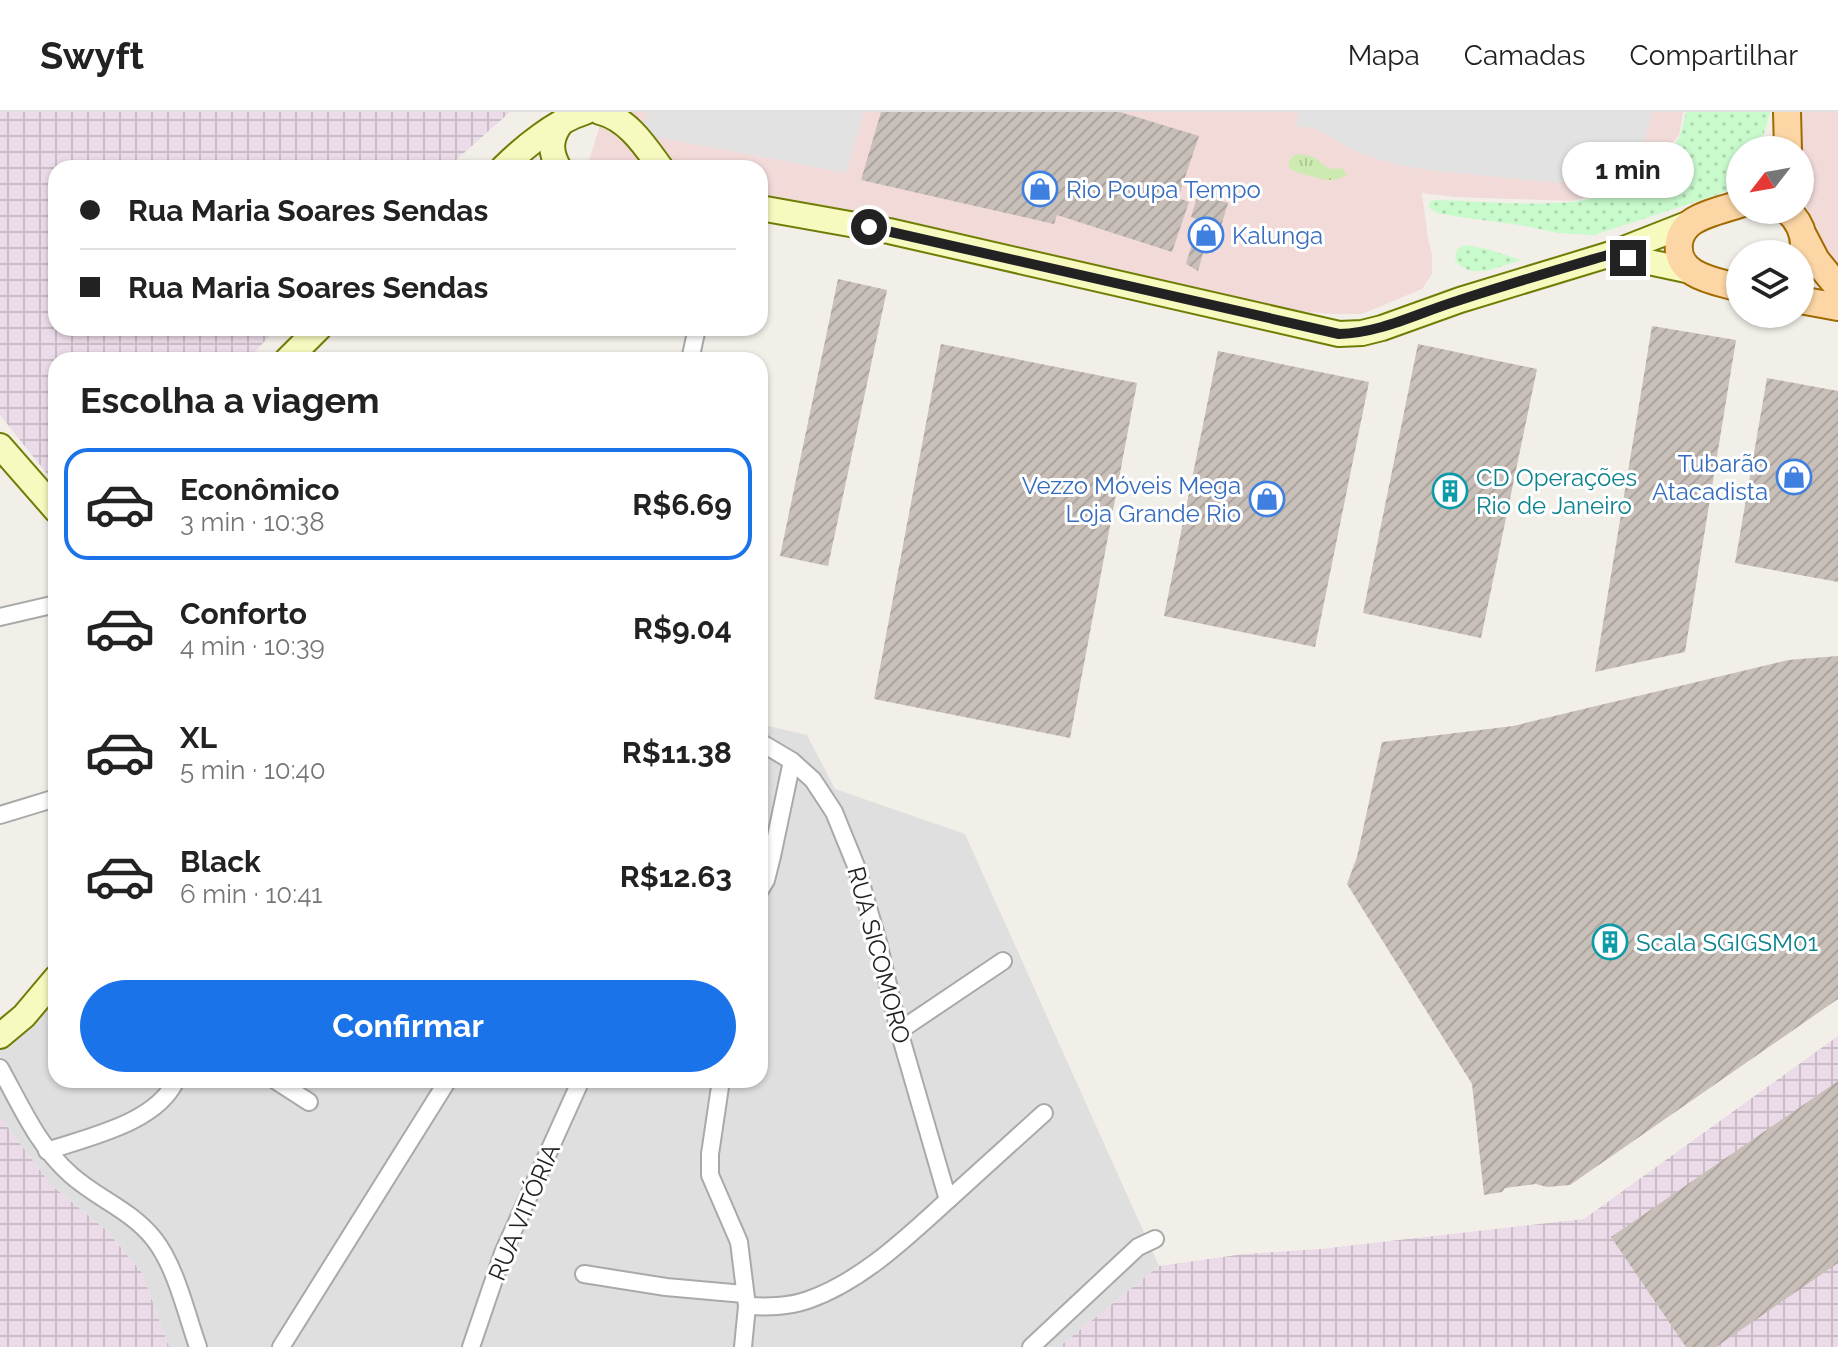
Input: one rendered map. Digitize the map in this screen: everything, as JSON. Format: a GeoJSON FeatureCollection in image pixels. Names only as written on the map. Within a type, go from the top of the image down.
{"type":"FeatureCollection","features":[{"type":"Feature","properties":{"kind":"main road"},"geometry":{"type":"LineString","coordinates":[[510,160],[562,122],[585,112]]}},
{"type":"Feature","properties":{"kind":"main road"},"geometry":{"type":"LineString","coordinates":[[600,112],[619,119],[646,157]]}},
{"type":"Feature","properties":{"kind":"main road"},"geometry":{"type":"LineString","coordinates":[[556,160],[551,143],[562,122]]}},
{"type":"Feature","properties":{"kind":"main road"},"geometry":{"type":"LineString","coordinates":[[768,209],[889,231],[1339,334],[1382,328],[1460,300],[1611,254],[1726,209]]}},
{"type":"Feature","properties":{"kind":"main road"},"geometry":{"type":"LineString","coordinates":[[1690,223],[1682,233],[1678,248],[1683,262],[1691,271]]}},
{"type":"Feature","properties":{"kind":"main road"},"geometry":{"type":"LineString","coordinates":[[1798,224],[1816,260],[1838,287]]}},
{"type":"Feature","properties":{"kind":"main road"},"geometry":{"type":"LineString","coordinates":[[1611,254],[1691,271],[1726,284]]}},
{"type":"Feature","properties":{"kind":"main road"},"geometry":{"type":"LineString","coordinates":[[1814,303],[1838,307]]}},
{"type":"Feature","properties":{"kind":"main road"},"geometry":{"type":"LineString","coordinates":[[295,352],[311,336]]}},
{"type":"Feature","properties":{"kind":"main road"},"geometry":{"type":"LineString","coordinates":[[0,446],[48,501]]}},
{"type":"Feature","properties":{"kind":"main road"},"geometry":{"type":"LineString","coordinates":[[0,1036],[24,1016],[48,988]]}},
{"type":"Feature","properties":{"kind":"street"},"geometry":{"type":"LineString","coordinates":[[0,617],[48,606]]}},
{"type":"Feature","properties":{"kind":"street","name":"RUA SICOMORO"},"geometry":{"type":"LineString","coordinates":[[768,747],[792,761],[813,780],[834,812],[856,866],[948,1200]]}},
{"type":"Feature","properties":{"kind":"street"},"geometry":{"type":"LineString","coordinates":[[768,872],[792,761]]}},
{"type":"Feature","properties":{"kind":"street"},"geometry":{"type":"LineString","coordinates":[[0,815],[48,800]]}},
{"type":"Feature","properties":{"kind":"street"},"geometry":{"type":"LineString","coordinates":[[899,1031],[1003,961]]}},
{"type":"Feature","properties":{"kind":"street"},"geometry":{"type":"LineString","coordinates":[[0,1068],[47,1151],[73,1177],[133,1217],[155,1241],[172,1272],[198,1347]]}},
{"type":"Feature","properties":{"kind":"street"},"geometry":{"type":"LineString","coordinates":[[47,1151],[141,1116],[172,1088]]}},
{"type":"Feature","properties":{"kind":"street"},"geometry":{"type":"LineString","coordinates":[[287,1088],[309,1102]]}},
{"type":"Feature","properties":{"kind":"street"},"geometry":{"type":"LineString","coordinates":[[281,1347],[443,1088]]}},
{"type":"Feature","properties":{"kind":"street","name":"RUA VITÓRIA"},"geometry":{"type":"LineString","coordinates":[[471,1347],[503,1253],[577,1088]]}},
{"type":"Feature","properties":{"kind":"street"},"geometry":{"type":"LineString","coordinates":[[720,1088],[710,1175],[739,1242],[746,1300],[743,1347]]}},
{"type":"Feature","properties":{"kind":"street"},"geometry":{"type":"LineString","coordinates":[[584,1274],[746,1300],[774,1308],[805,1301],[855,1276],[904,1240],[1044,1113]]}},
{"type":"Feature","properties":{"kind":"street"},"geometry":{"type":"LineString","coordinates":[[1031,1347],[1138,1247],[1155,1239]]}},
{"type":"Feature","properties":{"kind":"shaded area"},"geometry":{"type":"Polygon","coordinates":[[[0,112],[510,112],[456,160],[48,160],[48,336],[270,336],[254,352],[48,352],[48,475],[0,415],[0,112]]]}},
{"type":"Feature","properties":{"kind":"shaded area"},"geometry":{"type":"Polygon","coordinates":[[[604,112],[1683,112],[1679,135],[1654,164],[1619,188],[1572,201],[1422,193],[1432,254],[1432,274],[1422,289],[1362,314],[1298,311],[976,237],[768,199],[768,160],[589,160],[604,112]]]}},
{"type":"Feature","properties":{"kind":"shaded area"},"geometry":{"type":"Polygon","coordinates":[[[648,112],[864,112],[846,173],[641,134],[648,112]]]}},
{"type":"Feature","properties":{"kind":"shaded area"},"geometry":{"type":"Polygon","coordinates":[[[1299,112],[1653,112],[1643,145],[1635,143],[1610,166],[1560,183],[1394,164],[1359,153],[1315,128],[1295,126],[1299,112]]]}},
{"type":"Feature","properties":{"kind":"shaded area"},"geometry":{"type":"Polygon","coordinates":[[[1795,112],[1838,112],[1838,264],[1815,235],[1812,224],[1814,136],[1797,136],[1795,112]]]}},
{"type":"Feature","properties":{"kind":"shaded area"},"geometry":{"type":"Polygon","coordinates":[[[768,726],[807,735],[835,789],[965,834],[1159,1266],[1059,1347],[169,1347],[142,1273],[107,1231],[51,1185],[0,1117],[0,1036],[48,986],[48,1088],[768,1088],[768,726]]]}},
{"type":"Feature","properties":{"kind":"shaded area"},"geometry":{"type":"Polygon","coordinates":[[[1838,1036],[1838,1347],[1059,1347],[1159,1266],[1244,1254],[1320,1249],[1584,1219],[1838,1036]]]}},
{"type":"Feature","properties":{"kind":"shaded area"},"geometry":{"type":"Polygon","coordinates":[[[0,1117],[51,1185],[107,1231],[142,1273],[169,1347],[0,1347],[0,1117]]]}},
{"type":"Feature","properties":{"kind":"green space"},"geometry":{"type":"Polygon","coordinates":[[[1686,112],[1770,112],[1763,136],[1726,136],[1726,191],[1594,235],[1558,233],[1460,217],[1437,213],[1429,207],[1430,202],[1435,200],[1542,204],[1603,195],[1656,166],[1674,147],[1686,112]]]}},
{"type":"Feature","properties":{"kind":"green space"},"geometry":{"type":"Polygon","coordinates":[[[1296,154],[1315,158],[1331,169],[1342,168],[1347,175],[1326,180],[1295,171],[1289,163],[1296,154]]]}},
{"type":"Feature","properties":{"kind":"green space"},"geometry":{"type":"Polygon","coordinates":[[[1465,245],[1521,260],[1486,270],[1469,270],[1455,260],[1457,249],[1465,245]]]}},
{"type":"Feature","properties":{"kind":"building","name":"Rio Poupa Tempo"},"geometry":{"type":"Polygon","coordinates":[[[881,112],[1120,112],[1199,136],[1178,198],[1189,202],[1172,252],[1057,215],[1054,224],[861,180],[881,112]]]}},
{"type":"Feature","properties":{"kind":"building","name":"Kalunga"},"geometry":{"type":"Polygon","coordinates":[[[1198,194],[1228,203],[1213,253],[1204,250],[1198,271],[1186,264],[1199,220],[1191,217],[1198,194]]]}},
{"type":"Feature","properties":{"kind":"building"},"geometry":{"type":"Polygon","coordinates":[[[838,279],[887,290],[828,566],[780,556],[838,279]]]}},
{"type":"Feature","properties":{"kind":"building"},"geometry":{"type":"Polygon","coordinates":[[[1652,326],[1736,340],[1685,652],[1595,672],[1652,326]]]}},
{"type":"Feature","properties":{"kind":"building"},"geometry":{"type":"Polygon","coordinates":[[[941,344],[1137,383],[1070,738],[874,699],[941,344]]]}},
{"type":"Feature","properties":{"kind":"building","name":"CD Operações Rio de Janeiro"},"geometry":{"type":"Polygon","coordinates":[[[1418,344],[1537,369],[1481,638],[1363,613],[1418,344]]]}},
{"type":"Feature","properties":{"kind":"building","name":"Vezzo Móveis Mega Loja Grande Rio"},"geometry":{"type":"Polygon","coordinates":[[[1218,351],[1369,382],[1315,647],[1164,616],[1218,351]]]}},
{"type":"Feature","properties":{"kind":"building","name":"Tubarão Atacadista"},"geometry":{"type":"Polygon","coordinates":[[[1767,378],[1838,391],[1838,582],[1735,563],[1767,378]]]}},
{"type":"Feature","properties":{"kind":"building","name":"Scala SGIGSM01"},"geometry":{"type":"Polygon","coordinates":[[[1838,656],[1838,999],[1570,1185],[1547,1187],[1536,1184],[1505,1188],[1502,1192],[1484,1195],[1472,1084],[1347,884],[1357,857],[1382,742],[1513,726],[1788,660],[1838,656]]]}},
{"type":"Feature","properties":{"kind":"building"},"geometry":{"type":"Polygon","coordinates":[[[1838,1081],[1838,1263],[1716,1347],[1686,1347],[1611,1237],[1838,1081]]]}},
{"type":"Feature","properties":{"kind":"place","name":"Rio Poupa Tempo"},"geometry":{"type":"Point","coordinates":[1040,189]}},
{"type":"Feature","properties":{"kind":"place","name":"Kalunga"},"geometry":{"type":"Point","coordinates":[1206,235]}},
{"type":"Feature","properties":{"kind":"place","name":"Tubarão Atacadista"},"geometry":{"type":"Point","coordinates":[1794,477]}},
{"type":"Feature","properties":{"kind":"place","name":"CD Operações Rio de Janeiro"},"geometry":{"type":"Point","coordinates":[1450,491]}},
{"type":"Feature","properties":{"kind":"place","name":"Vezzo Móveis Mega Loja Grande Rio"},"geometry":{"type":"Point","coordinates":[1267,499]}},
{"type":"Feature","properties":{"kind":"place","name":"Scala SGIGSM01"},"geometry":{"type":"Point","coordinates":[1610,942]}},
{"type":"Feature","properties":{"kind":"route"},"geometry":{"type":"LineString","coordinates":[[869,227],[1339,334],[1382,328],[1460,300],[1611,254],[1628,258]]}}]}
